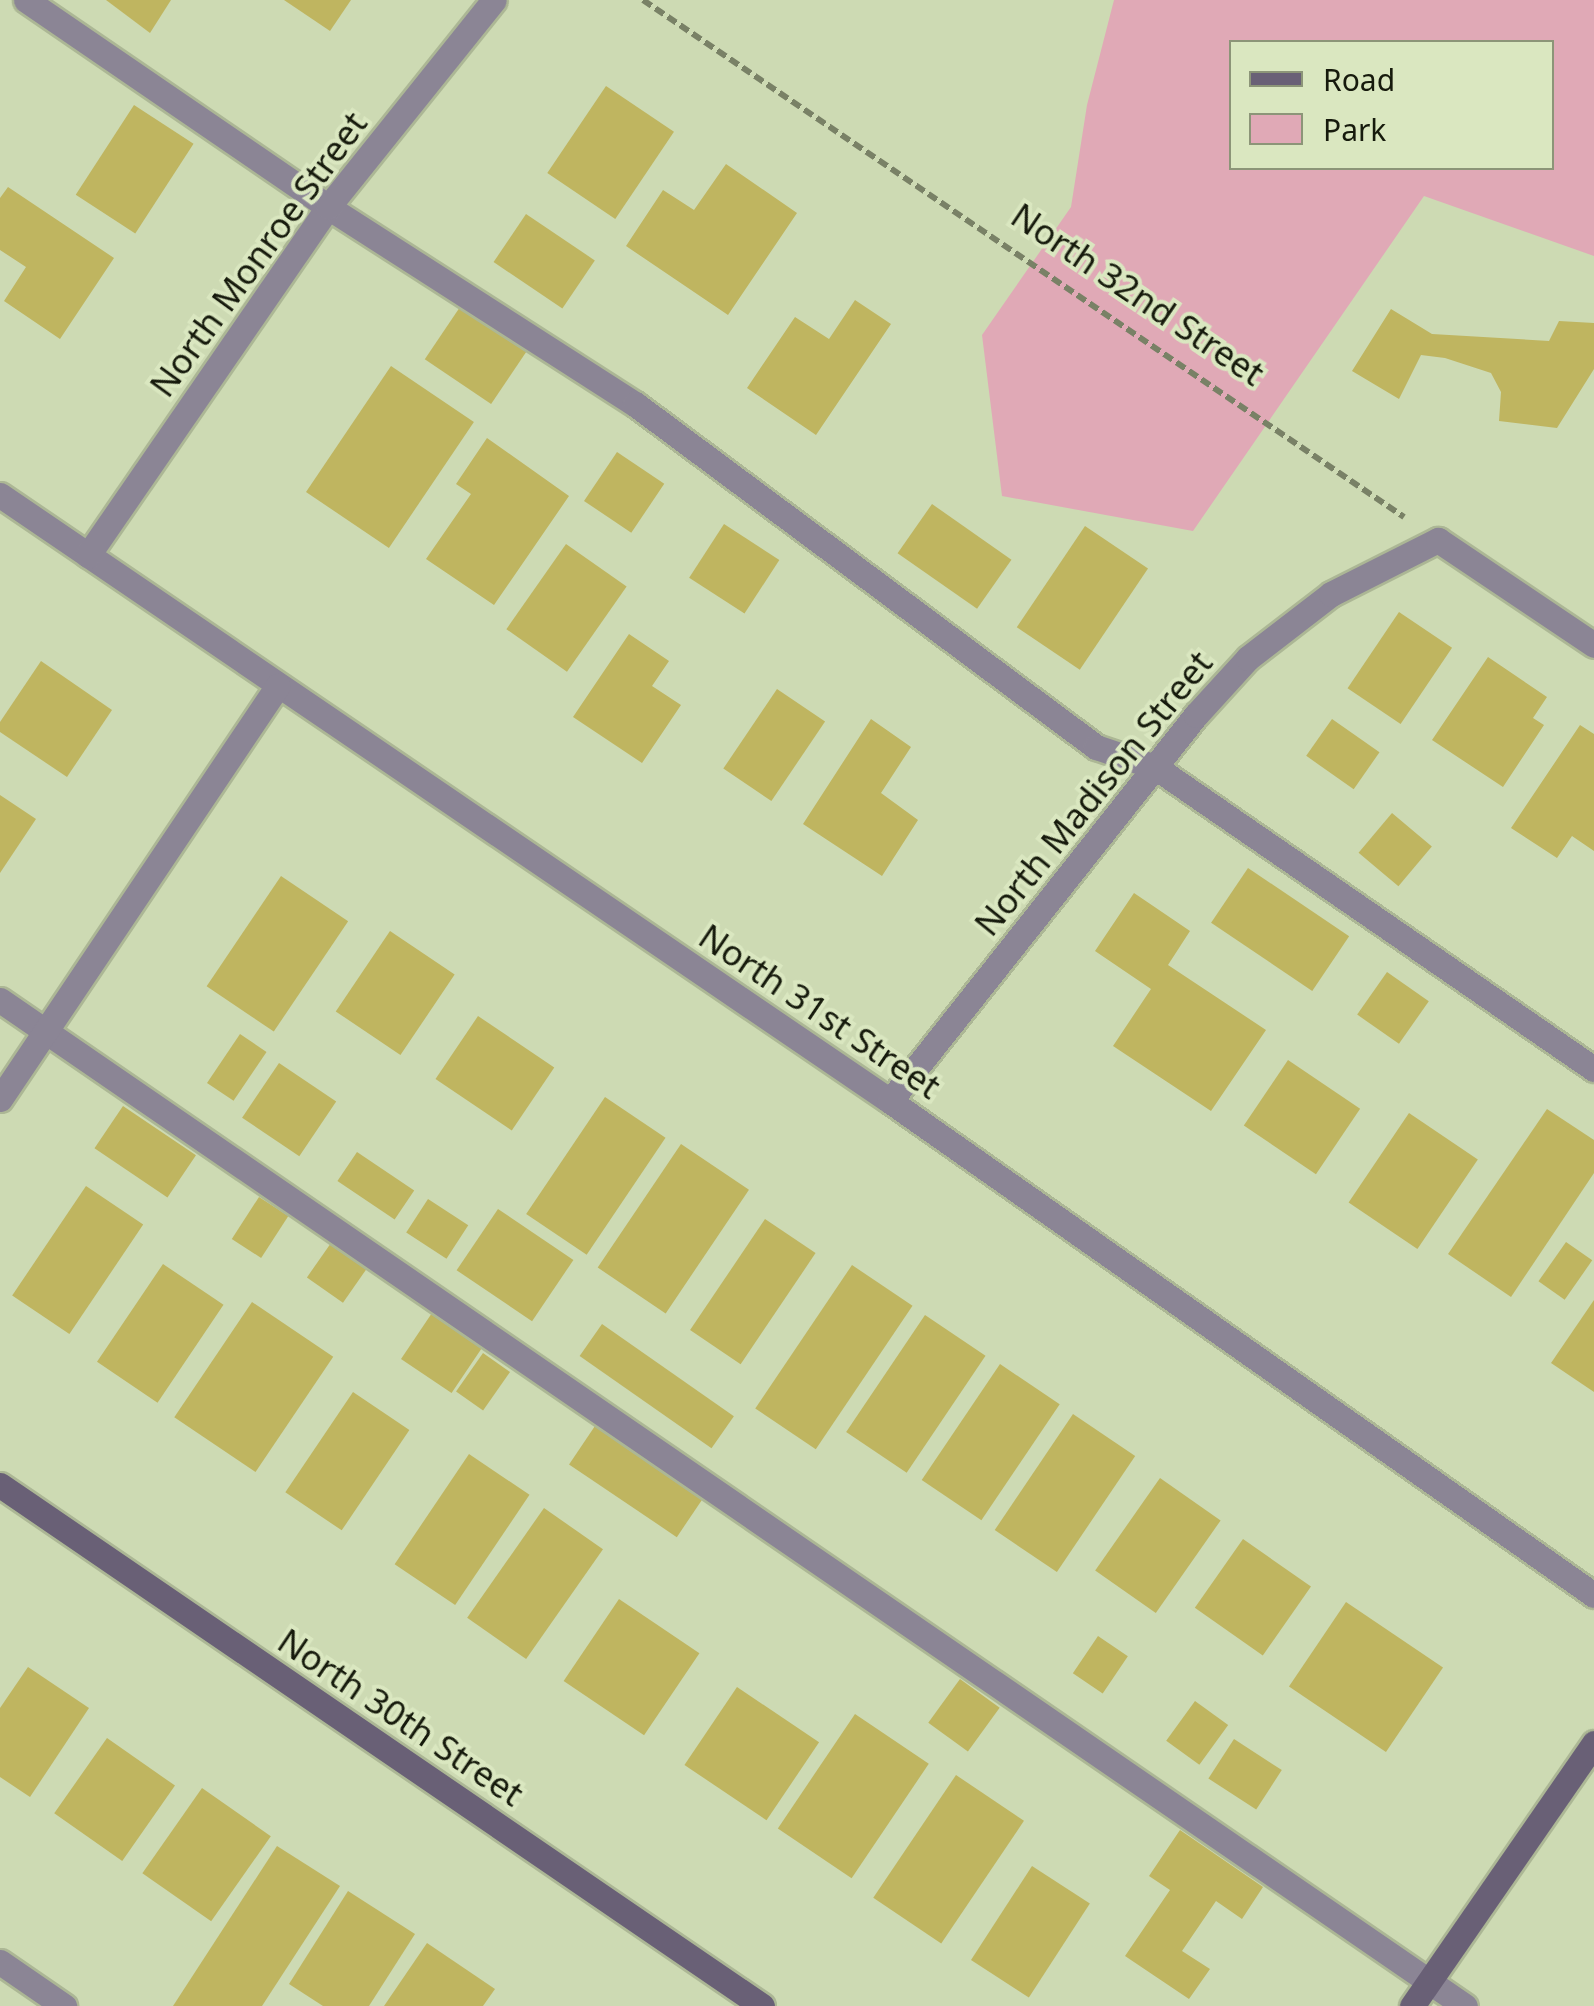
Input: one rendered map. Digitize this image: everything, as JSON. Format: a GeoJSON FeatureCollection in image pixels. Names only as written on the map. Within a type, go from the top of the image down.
{"type":"FeatureCollection","features":[{"type":"Feature","properties":{"kind":"main road","name":"North 30th Street"},"geometry":{"type":"LineString","coordinates":[[0,1485],[762,2006]]}},
{"type":"Feature","properties":{"kind":"main road"},"geometry":{"type":"LineString","coordinates":[[1412,2006],[1594,1743]]}},
{"type":"Feature","properties":{"kind":"street"},"geometry":{"type":"LineString","coordinates":[[26,0],[328,206],[635,404],[1096,747],[1155,767],[1594,1070]]}},
{"type":"Feature","properties":{"kind":"street","name":"North Monroe Street"},"geometry":{"type":"LineString","coordinates":[[88,555],[328,206],[494,0]]}},
{"type":"Feature","properties":{"kind":"street","name":"North 31st Street"},"geometry":{"type":"LineString","coordinates":[[0,495],[890,1101],[1594,1594]]}},
{"type":"Feature","properties":{"kind":"street"},"geometry":{"type":"LineString","coordinates":[[1438,540],[1594,645]]}},
{"type":"Feature","properties":{"kind":"street","name":"North Madison Street"},"geometry":{"type":"LineString","coordinates":[[890,1101],[1155,767],[1248,658],[1330,594],[1438,540]]}},
{"type":"Feature","properties":{"kind":"street"},"geometry":{"type":"LineString","coordinates":[[0,1099],[278,686]]}},
{"type":"Feature","properties":{"kind":"street"},"geometry":{"type":"LineString","coordinates":[[0,1000],[1465,2006]]}},
{"type":"Feature","properties":{"kind":"street"},"geometry":{"type":"LineString","coordinates":[[0,1962],[64,2006]]}},
{"type":"Feature","properties":{"kind":"path","name":"North 32nd Street"},"geometry":{"type":"LineString","coordinates":[[643,0],[1438,540]]}},
{"type":"Feature","properties":{"kind":"green space"},"geometry":{"type":"Polygon","coordinates":[[[1114,0],[1594,0],[1594,256],[1424,196],[1193,531],[1002,496],[982,335],[1071,207],[1087,105],[1114,0]]]}},
{"type":"Feature","properties":{"kind":"building"},"geometry":{"type":"Polygon","coordinates":[[[106,0],[171,0],[150,33],[106,0]]]}},
{"type":"Feature","properties":{"kind":"building"},"geometry":{"type":"Polygon","coordinates":[[[284,0],[351,0],[330,31],[284,0]]]}},
{"type":"Feature","properties":{"kind":"building"},"geometry":{"type":"Polygon","coordinates":[[[606,86],[674,132],[615,219],[547,173],[606,86]]]}},
{"type":"Feature","properties":{"kind":"building"},"geometry":{"type":"Polygon","coordinates":[[[134,105],[194,144],[135,233],[76,195],[134,105]]]}},
{"type":"Feature","properties":{"kind":"building"},"geometry":{"type":"Polygon","coordinates":[[[726,164],[797,213],[728,315],[626,246],[663,190],[694,210],[726,164]]]}},
{"type":"Feature","properties":{"kind":"building"},"geometry":{"type":"Polygon","coordinates":[[[8,187],[114,258],[60,339],[4,301],[26,267],[0,250],[0,198],[8,187]]]}},
{"type":"Feature","properties":{"kind":"building"},"geometry":{"type":"Polygon","coordinates":[[[526,214],[595,260],[562,308],[494,262],[526,214]]]}},
{"type":"Feature","properties":{"kind":"building"},"geometry":{"type":"Polygon","coordinates":[[[855,300],[891,324],[816,435],[747,388],[795,317],[829,339],[855,300]]]}},
{"type":"Feature","properties":{"kind":"building"},"geometry":{"type":"Polygon","coordinates":[[[460,307],[526,352],[491,404],[425,359],[460,307]]]}},
{"type":"Feature","properties":{"kind":"building"},"geometry":{"type":"Polygon","coordinates":[[[1391,309],[1432,334],[1549,341],[1559,321],[1594,323],[1594,369],[1557,428],[1499,421],[1501,392],[1491,373],[1445,358],[1421,355],[1399,399],[1352,371],[1391,309]]]}},
{"type":"Feature","properties":{"kind":"building"},"geometry":{"type":"Polygon","coordinates":[[[391,366],[474,422],[389,548],[306,492],[391,366]]]}},
{"type":"Feature","properties":{"kind":"building"},"geometry":{"type":"Polygon","coordinates":[[[487,438],[569,496],[494,605],[426,559],[471,494],[456,484],[487,438]]]}},
{"type":"Feature","properties":{"kind":"building"},"geometry":{"type":"Polygon","coordinates":[[[617,452],[664,484],[631,533],[584,501],[617,452]]]}},
{"type":"Feature","properties":{"kind":"building"},"geometry":{"type":"Polygon","coordinates":[[[932,504],[1011,560],[977,609],[898,553],[932,504]]]}},
{"type":"Feature","properties":{"kind":"building"},"geometry":{"type":"Polygon","coordinates":[[[724,524],[779,560],[744,614],[689,578],[724,524]]]}},
{"type":"Feature","properties":{"kind":"building"},"geometry":{"type":"Polygon","coordinates":[[[1085,526],[1148,568],[1080,670],[1017,627],[1085,526]]]}},
{"type":"Feature","properties":{"kind":"building"},"geometry":{"type":"Polygon","coordinates":[[[566,544],[627,586],[567,672],[506,629],[566,544]]]}},
{"type":"Feature","properties":{"kind":"building"},"geometry":{"type":"Polygon","coordinates":[[[1399,612],[1452,648],[1401,724],[1348,688],[1399,612]]]}},
{"type":"Feature","properties":{"kind":"building"},"geometry":{"type":"Polygon","coordinates":[[[629,634],[669,661],[652,686],[681,705],[642,763],[573,717],[629,634]]]}},
{"type":"Feature","properties":{"kind":"building"},"geometry":{"type":"Polygon","coordinates":[[[1488,657],[1547,697],[1533,718],[1544,725],[1503,787],[1432,740],[1488,657]]]}},
{"type":"Feature","properties":{"kind":"building"},"geometry":{"type":"Polygon","coordinates":[[[41,661],[112,710],[67,777],[0,732],[0,722],[41,661]]]}},
{"type":"Feature","properties":{"kind":"building"},"geometry":{"type":"Polygon","coordinates":[[[777,689],[825,721],[771,801],[723,769],[777,689]]]}},
{"type":"Feature","properties":{"kind":"building"},"geometry":{"type":"Polygon","coordinates":[[[871,719],[911,747],[881,793],[918,820],[882,876],[803,824],[871,719]]]}},
{"type":"Feature","properties":{"kind":"building"},"geometry":{"type":"Polygon","coordinates":[[[1332,719],[1380,752],[1354,789],[1306,756],[1332,719]]]}},
{"type":"Feature","properties":{"kind":"building"},"geometry":{"type":"Polygon","coordinates":[[[1580,725],[1594,734],[1594,851],[1572,836],[1557,858],[1511,828],[1580,725]]]}},
{"type":"Feature","properties":{"kind":"building"},"geometry":{"type":"Polygon","coordinates":[[[0,795],[36,819],[0,873],[0,795]]]}},
{"type":"Feature","properties":{"kind":"building"},"geometry":{"type":"Polygon","coordinates":[[[1392,813],[1432,846],[1398,886],[1359,853],[1392,813]]]}},
{"type":"Feature","properties":{"kind":"building"},"geometry":{"type":"Polygon","coordinates":[[[1248,868],[1349,936],[1312,991],[1211,923],[1248,868]]]}},
{"type":"Feature","properties":{"kind":"building"},"geometry":{"type":"Polygon","coordinates":[[[281,876],[348,921],[274,1032],[207,986],[281,876]]]}},
{"type":"Feature","properties":{"kind":"building"},"geometry":{"type":"Polygon","coordinates":[[[1134,893],[1190,931],[1168,965],[1266,1030],[1211,1111],[1113,1046],[1151,989],[1095,951],[1134,893]]]}},
{"type":"Feature","properties":{"kind":"building"},"geometry":{"type":"Polygon","coordinates":[[[390,931],[455,975],[400,1055],[336,1011],[390,931]]]}},
{"type":"Feature","properties":{"kind":"building"},"geometry":{"type":"Polygon","coordinates":[[[1387,972],[1429,1001],[1399,1044],[1357,1015],[1387,972]]]}},
{"type":"Feature","properties":{"kind":"building"},"geometry":{"type":"Polygon","coordinates":[[[478,1016],[554,1067],[512,1130],[436,1079],[478,1016]]]}},
{"type":"Feature","properties":{"kind":"building"},"geometry":{"type":"Polygon","coordinates":[[[240,1034],[267,1052],[234,1101],[207,1083],[240,1034]]]}},
{"type":"Feature","properties":{"kind":"building"},"geometry":{"type":"Polygon","coordinates":[[[1288,1060],[1360,1109],[1316,1174],[1244,1125],[1288,1060]]]}},
{"type":"Feature","properties":{"kind":"building"},"geometry":{"type":"Polygon","coordinates":[[[279,1063],[336,1102],[299,1156],[242,1118],[279,1063]]]}},
{"type":"Feature","properties":{"kind":"building"},"geometry":{"type":"Polygon","coordinates":[[[605,1097],[666,1138],[587,1255],[526,1214],[605,1097]]]}},
{"type":"Feature","properties":{"kind":"building"},"geometry":{"type":"Polygon","coordinates":[[[123,1106],[196,1155],[167,1197],[94,1148],[123,1106]]]}},
{"type":"Feature","properties":{"kind":"building"},"geometry":{"type":"Polygon","coordinates":[[[1547,1109],[1594,1140],[1594,1173],[1511,1297],[1448,1254],[1547,1109]]]}},
{"type":"Feature","properties":{"kind":"building"},"geometry":{"type":"Polygon","coordinates":[[[1409,1113],[1478,1159],[1417,1249],[1349,1203],[1409,1113]]]}},
{"type":"Feature","properties":{"kind":"building"},"geometry":{"type":"Polygon","coordinates":[[[681,1144],[749,1190],[666,1313],[598,1268],[681,1144]]]}},
{"type":"Feature","properties":{"kind":"building"},"geometry":{"type":"Polygon","coordinates":[[[357,1152],[414,1191],[395,1220],[337,1181],[357,1152]]]}},
{"type":"Feature","properties":{"kind":"building"},"geometry":{"type":"Polygon","coordinates":[[[86,1186],[143,1225],[69,1334],[12,1295],[86,1186]]]}},
{"type":"Feature","properties":{"kind":"building"},"geometry":{"type":"Polygon","coordinates":[[[259,1197],[288,1216],[261,1258],[232,1239],[259,1197]]]}},
{"type":"Feature","properties":{"kind":"building"},"geometry":{"type":"Polygon","coordinates":[[[428,1199],[468,1225],[446,1259],[406,1233],[428,1199]]]}},
{"type":"Feature","properties":{"kind":"building"},"geometry":{"type":"Polygon","coordinates":[[[498,1209],[573,1260],[532,1321],[457,1270],[498,1209]]]}},
{"type":"Feature","properties":{"kind":"building"},"geometry":{"type":"Polygon","coordinates":[[[765,1219],[816,1253],[741,1364],[690,1330],[765,1219]]]}},
{"type":"Feature","properties":{"kind":"building"},"geometry":{"type":"Polygon","coordinates":[[[1566,1242],[1592,1260],[1565,1300],[1538,1281],[1566,1242]]]}},
{"type":"Feature","properties":{"kind":"building"},"geometry":{"type":"Polygon","coordinates":[[[331,1243],[367,1268],[343,1303],[307,1277],[331,1243]]]}},
{"type":"Feature","properties":{"kind":"building"},"geometry":{"type":"Polygon","coordinates":[[[163,1264],[224,1305],[158,1403],[97,1362],[163,1264]]]}},
{"type":"Feature","properties":{"kind":"building"},"geometry":{"type":"Polygon","coordinates":[[[852,1265],[913,1306],[816,1449],[755,1408],[852,1265]]]}},
{"type":"Feature","properties":{"kind":"building"},"geometry":{"type":"Polygon","coordinates":[[[1594,1300],[1594,1392],[1551,1363],[1594,1300]]]}},
{"type":"Feature","properties":{"kind":"building"},"geometry":{"type":"Polygon","coordinates":[[[252,1302],[333,1357],[256,1472],[174,1417],[252,1302]]]}},
{"type":"Feature","properties":{"kind":"building"},"geometry":{"type":"Polygon","coordinates":[[[434,1310],[485,1344],[452,1393],[401,1359],[434,1310]]]}},
{"type":"Feature","properties":{"kind":"building"},"geometry":{"type":"Polygon","coordinates":[[[925,1315],[986,1356],[907,1473],[846,1432],[925,1315]]]}},
{"type":"Feature","properties":{"kind":"building"},"geometry":{"type":"Polygon","coordinates":[[[602,1324],[734,1416],[712,1448],[580,1356],[602,1324]]]}},
{"type":"Feature","properties":{"kind":"building"},"geometry":{"type":"Polygon","coordinates":[[[483,1353],[510,1372],[483,1410],[456,1392],[483,1353]]]}},
{"type":"Feature","properties":{"kind":"building"},"geometry":{"type":"Polygon","coordinates":[[[1000,1364],[1060,1404],[981,1520],[922,1480],[1000,1364]]]}},
{"type":"Feature","properties":{"kind":"building"},"geometry":{"type":"Polygon","coordinates":[[[353,1392],[409,1430],[342,1530],[285,1492],[353,1392]]]}},
{"type":"Feature","properties":{"kind":"building"},"geometry":{"type":"Polygon","coordinates":[[[1073,1414],[1135,1456],[1057,1572],[995,1530],[1073,1414]]]}},
{"type":"Feature","properties":{"kind":"building"},"geometry":{"type":"Polygon","coordinates":[[[597,1423],[705,1496],[677,1537],[569,1464],[597,1423]]]}},
{"type":"Feature","properties":{"kind":"building"},"geometry":{"type":"Polygon","coordinates":[[[469,1454],[530,1495],[455,1605],[395,1564],[469,1454]]]}},
{"type":"Feature","properties":{"kind":"building"},"geometry":{"type":"Polygon","coordinates":[[[1160,1478],[1221,1520],[1156,1613],[1095,1571],[1160,1478]]]}},
{"type":"Feature","properties":{"kind":"building"},"geometry":{"type":"Polygon","coordinates":[[[544,1508],[603,1549],[526,1659],[467,1618],[544,1508]]]}},
{"type":"Feature","properties":{"kind":"building"},"geometry":{"type":"Polygon","coordinates":[[[1243,1539],[1311,1587],[1263,1655],[1195,1608],[1243,1539]]]}},
{"type":"Feature","properties":{"kind":"building"},"geometry":{"type":"Polygon","coordinates":[[[619,1599],[699,1653],[644,1735],[564,1681],[619,1599]]]}},
{"type":"Feature","properties":{"kind":"building"},"geometry":{"type":"Polygon","coordinates":[[[1346,1602],[1443,1667],[1386,1752],[1289,1687],[1346,1602]]]}},
{"type":"Feature","properties":{"kind":"building"},"geometry":{"type":"Polygon","coordinates":[[[1098,1636],[1128,1656],[1103,1693],[1073,1673],[1098,1636]]]}},
{"type":"Feature","properties":{"kind":"building"},"geometry":{"type":"Polygon","coordinates":[[[28,1667],[89,1708],[30,1797],[0,1777],[0,1708],[28,1667]]]}},
{"type":"Feature","properties":{"kind":"building"},"geometry":{"type":"Polygon","coordinates":[[[960,1679],[1000,1708],[968,1751],[928,1723],[960,1679]]]}},
{"type":"Feature","properties":{"kind":"building"},"geometry":{"type":"Polygon","coordinates":[[[737,1687],[819,1742],[767,1820],[684,1765],[737,1687]]]}},
{"type":"Feature","properties":{"kind":"building"},"geometry":{"type":"Polygon","coordinates":[[[1195,1701],[1228,1725],[1199,1765],[1166,1741],[1195,1701]]]}},
{"type":"Feature","properties":{"kind":"building"},"geometry":{"type":"Polygon","coordinates":[[[855,1714],[929,1764],[852,1878],[778,1828],[855,1714]]]}},
{"type":"Feature","properties":{"kind":"building"},"geometry":{"type":"Polygon","coordinates":[[[107,1738],[175,1786],[122,1861],[54,1813],[107,1738]]]}},
{"type":"Feature","properties":{"kind":"building"},"geometry":{"type":"Polygon","coordinates":[[[1234,1739],[1282,1770],[1256,1809],[1208,1778],[1234,1739]]]}},
{"type":"Feature","properties":{"kind":"building"},"geometry":{"type":"Polygon","coordinates":[[[956,1775],[1024,1821],[941,1944],[873,1898],[956,1775]]]}},
{"type":"Feature","properties":{"kind":"building"},"geometry":{"type":"Polygon","coordinates":[[[202,1788],[271,1836],[211,1921],[142,1873],[202,1788]]]}},
{"type":"Feature","properties":{"kind":"building"},"geometry":{"type":"Polygon","coordinates":[[[1180,1830],[1263,1887],[1242,1919],[1216,1901],[1182,1951],[1210,1969],[1189,1999],[1125,1956],[1170,1890],[1149,1876],[1180,1830]]]}},
{"type":"Feature","properties":{"kind":"building"},"geometry":{"type":"Polygon","coordinates":[[[277,1846],[340,1886],[262,2006],[173,2006],[277,1846]]]}},
{"type":"Feature","properties":{"kind":"building"},"geometry":{"type":"Polygon","coordinates":[[[1032,1866],[1090,1904],[1029,1998],[971,1960],[1032,1866]]]}},
{"type":"Feature","properties":{"kind":"building"},"geometry":{"type":"Polygon","coordinates":[[[348,1891],[415,1934],[369,2006],[323,2006],[289,1984],[348,1891]]]}},
{"type":"Feature","properties":{"kind":"building"},"geometry":{"type":"Polygon","coordinates":[[[427,1943],[495,1989],[483,2006],[384,2006],[427,1943]]]}}]}
